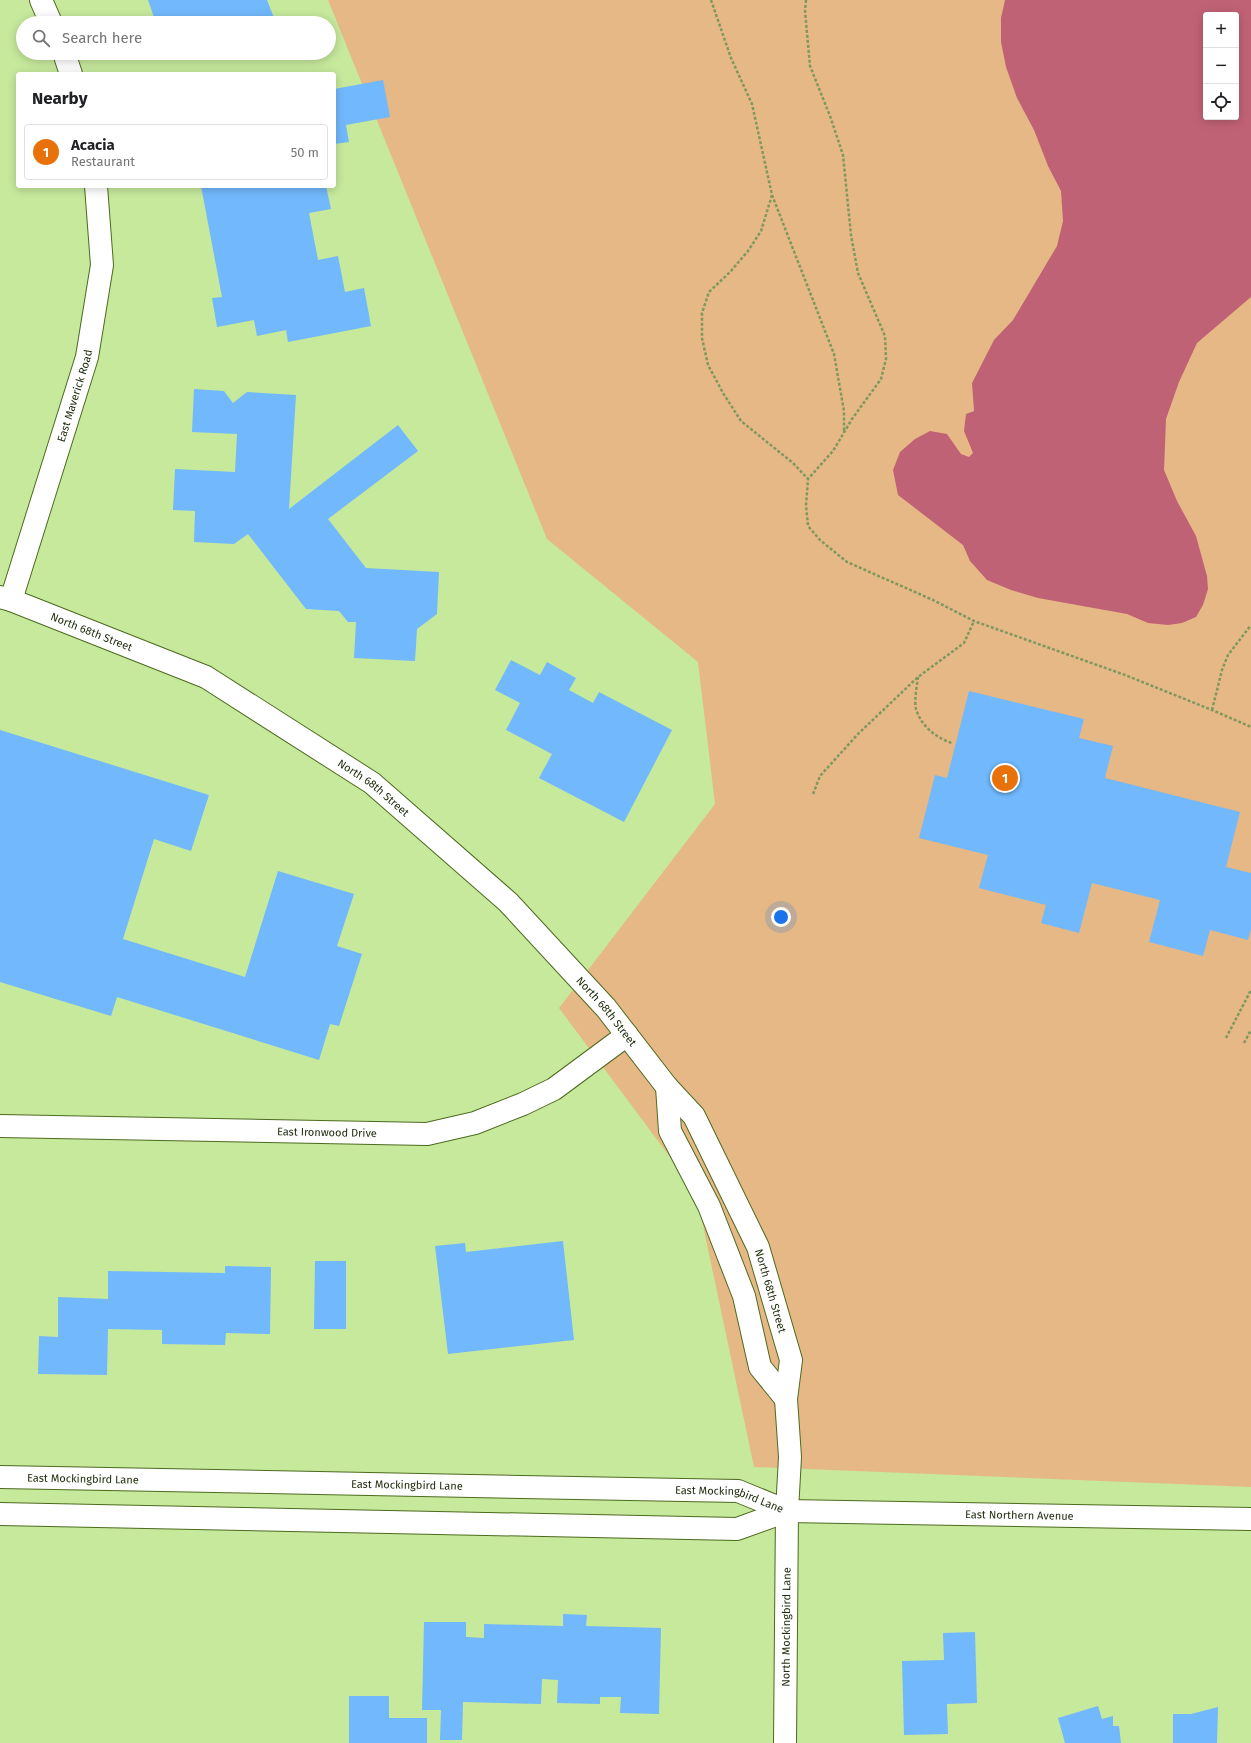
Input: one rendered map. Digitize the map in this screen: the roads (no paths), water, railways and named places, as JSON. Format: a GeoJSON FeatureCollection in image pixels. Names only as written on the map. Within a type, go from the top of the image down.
{"type":"FeatureCollection","features":[{"type":"Feature","properties":{"kind":"street"},"geometry":{"type":"LineString","coordinates":[[42,0],[48,16]]}},
{"type":"Feature","properties":{"kind":"street"},"geometry":{"type":"LineString","coordinates":[[66,60],[70,72]]}},
{"type":"Feature","properties":{"kind":"street","name":"East Maverick Road"},"geometry":{"type":"LineString","coordinates":[[6,598],[87,357],[102,265],[96,188]]}},
{"type":"Feature","properties":{"kind":"street","name":"North 68th Street"},"geometry":{"type":"LineString","coordinates":[[6,598],[206,677],[372,783],[508,902],[606,1008],[667,1087],[694,1116],[758,1247],[791,1360],[786,1399],[790,1457],[787,1511]]}},
{"type":"Feature","properties":{"kind":"street","name":"East Ironwood Drive"},"geometry":{"type":"LineString","coordinates":[[0,1126],[427,1134],[475,1123],[523,1104],[554,1089],[627,1035]]}},
{"type":"Feature","properties":{"kind":"street"},"geometry":{"type":"LineString","coordinates":[[667,1087],[670,1130],[709,1206],[744,1296],[760,1367],[786,1399]]}},
{"type":"Feature","properties":{"kind":"street","name":"East Mockingbird Lane"},"geometry":{"type":"LineString","coordinates":[[0,1477],[738,1491],[787,1511]]}},
{"type":"Feature","properties":{"kind":"street","name":"East Mockingbird Lane"},"geometry":{"type":"LineString","coordinates":[[0,1514],[737,1529],[787,1511]]}},
{"type":"Feature","properties":{"kind":"street","name":"East Northern Avenue"},"geometry":{"type":"LineString","coordinates":[[787,1511],[1251,1519]]}},
{"type":"Feature","properties":{"kind":"street","name":"North Mockingbird Lane"},"geometry":{"type":"LineString","coordinates":[[785,1743],[787,1511]]}},
{"type":"Feature","properties":{"kind":"place","name":"Acacia"},"geometry":{"type":"Point","coordinates":[1005,778]}}]}
